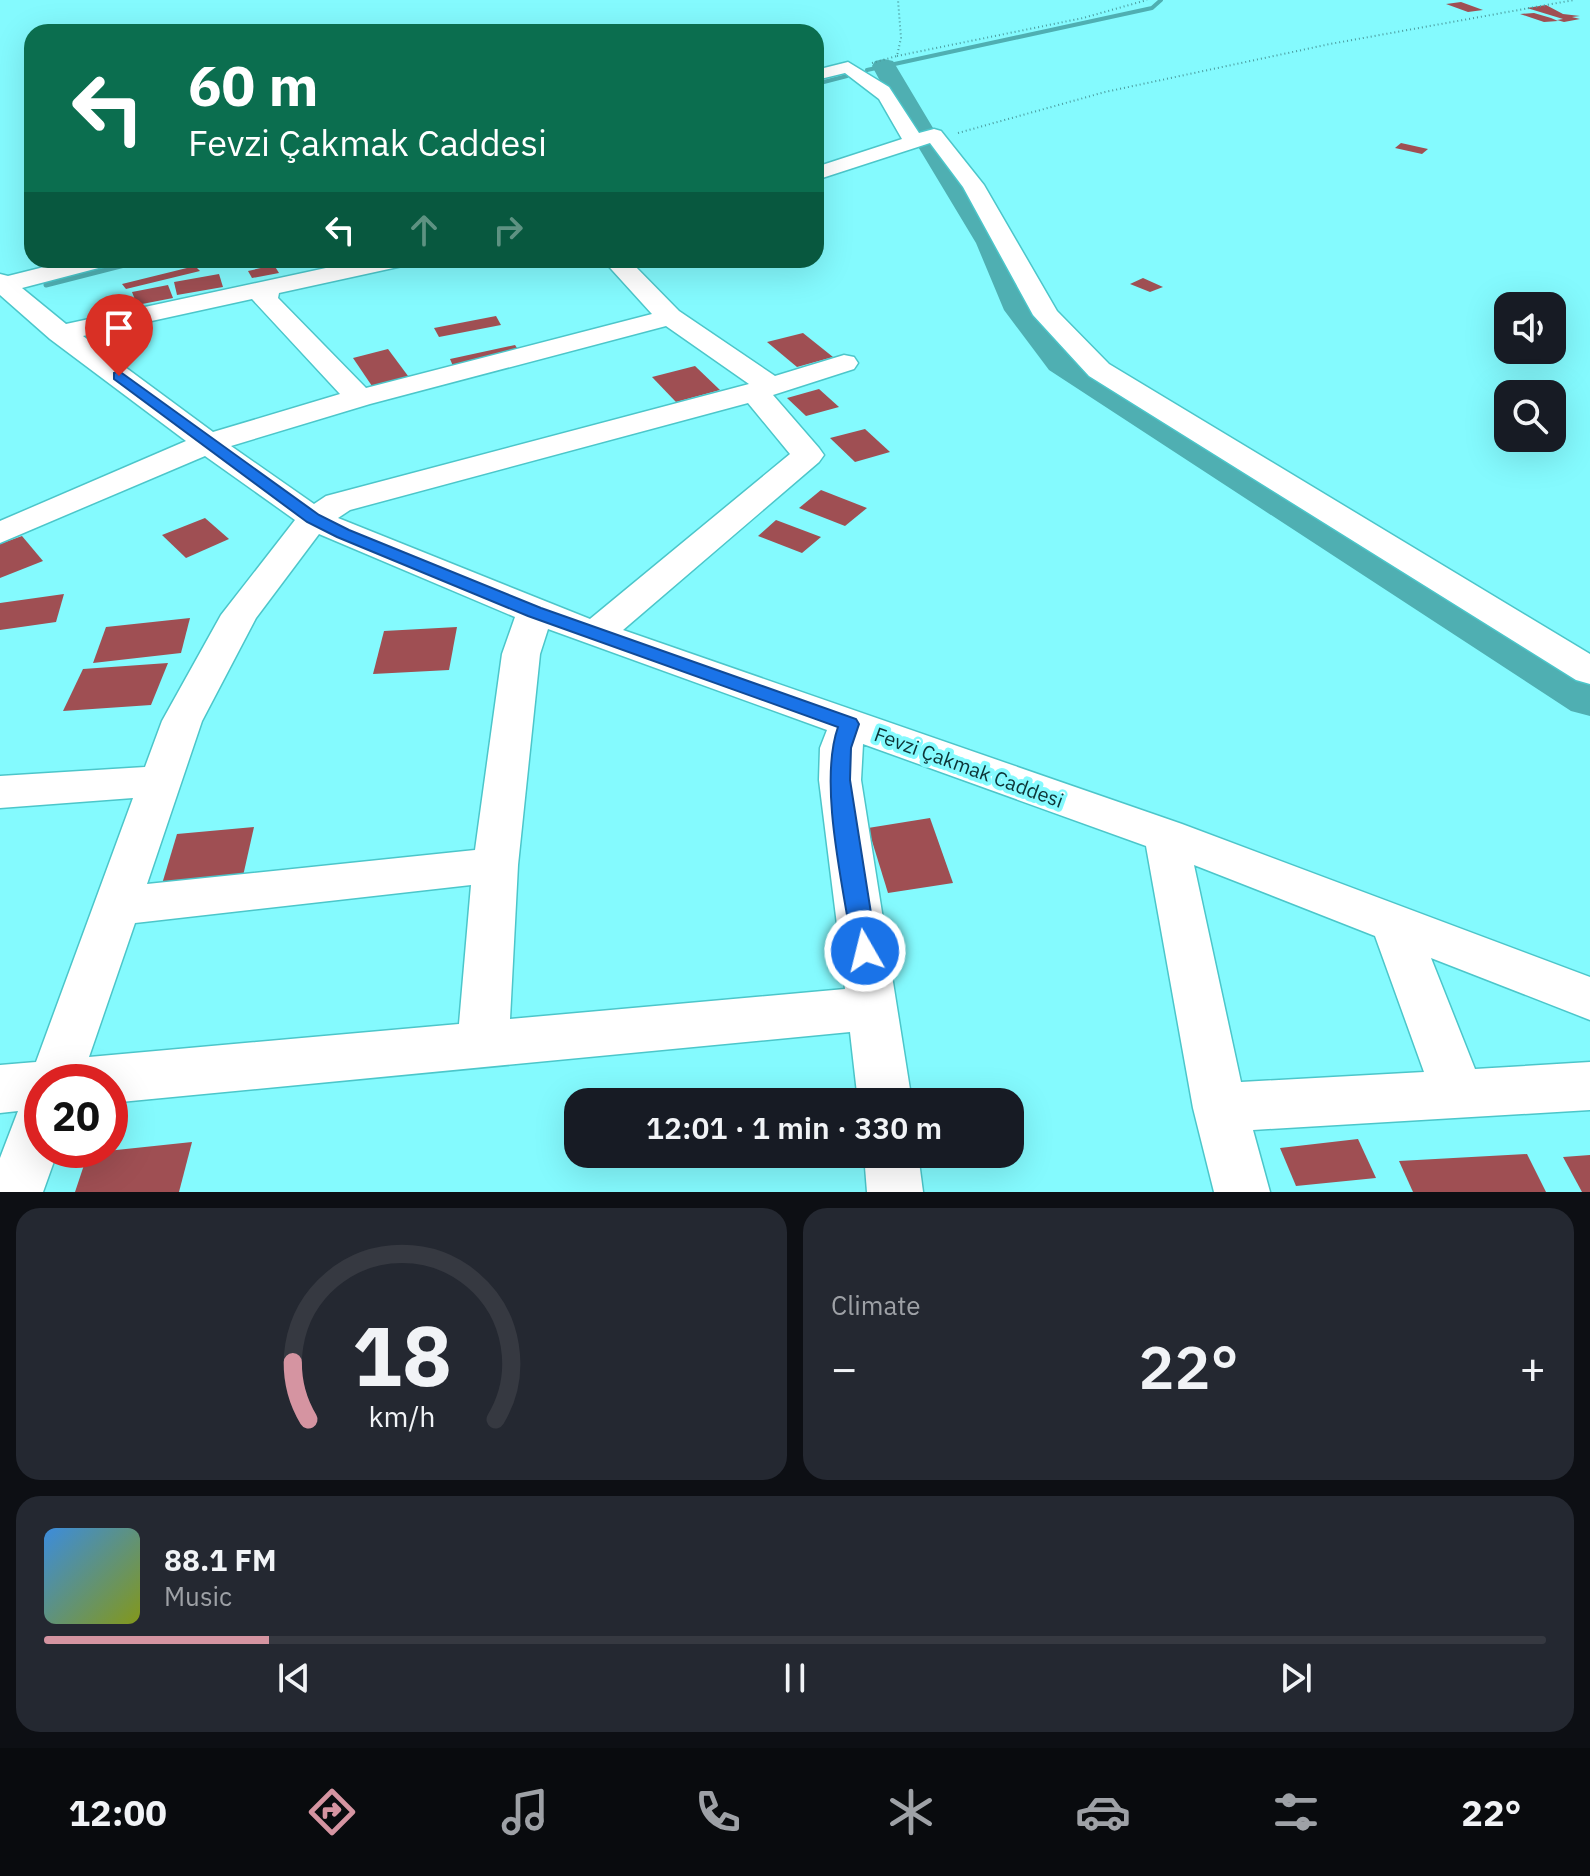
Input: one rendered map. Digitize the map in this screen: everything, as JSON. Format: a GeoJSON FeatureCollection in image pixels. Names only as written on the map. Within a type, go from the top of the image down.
{"type":"FeatureCollection","features":[{"type":"Feature","properties":{"kind":"street"},"geometry":{"type":"LineString","coordinates":[[824,73],[848,67],[884,93],[907,134],[924,137],[973,185],[1046,315],[1099,370],[1590,671]]}},
{"type":"Feature","properties":{"kind":"street"},"geometry":{"type":"LineString","coordinates":[[824,172],[883,154],[924,137]]}},
{"type":"Feature","properties":{"kind":"street"},"geometry":{"type":"LineString","coordinates":[[26,309],[89,268]]}},
{"type":"Feature","properties":{"kind":"street"},"geometry":{"type":"LineString","coordinates":[[26,309],[266,294],[367,268]]}},
{"type":"Feature","properties":{"kind":"street"},"geometry":{"type":"LineString","coordinates":[[595,634],[808,455],[763,389],[670,317],[623,268]]}},
{"type":"Feature","properties":{"kind":"street"},"geometry":{"type":"LineString","coordinates":[[266,294],[360,398]]}},
{"type":"Feature","properties":{"kind":"street","name":"Fevzi Çakmak Caddesi"},"geometry":{"type":"LineString","coordinates":[[26,309],[313,519],[535,612],[1166,836],[1590,999]]}},
{"type":"Feature","properties":{"kind":"street"},"geometry":{"type":"LineString","coordinates":[[0,533],[208,443],[360,398],[670,317]]}},
{"type":"Feature","properties":{"kind":"street"},"geometry":{"type":"LineString","coordinates":[[61,1064],[182,721],[239,615],[313,519],[338,503],[763,389],[844,363]]}},
{"type":"Feature","properties":{"kind":"street"},"geometry":{"type":"LineString","coordinates":[[483,1044],[495,865],[521,654],[535,612]]}},
{"type":"Feature","properties":{"kind":"street"},"geometry":{"type":"LineString","coordinates":[[849,724],[841,748],[840,780],[883,1088]]}},
{"type":"Feature","properties":{"kind":"street"},"geometry":{"type":"LineString","coordinates":[[0,792],[161,781]]}},
{"type":"Feature","properties":{"kind":"street"},"geometry":{"type":"LineString","coordinates":[[1166,836],[1220,1108],[1242,1192]]}},
{"type":"Feature","properties":{"kind":"street"},"geometry":{"type":"LineString","coordinates":[[118,906],[495,865]]}},
{"type":"Feature","properties":{"kind":"street"},"geometry":{"type":"LineString","coordinates":[[1394,924],[1459,1094]]}},
{"type":"Feature","properties":{"kind":"street"},"geometry":{"type":"LineString","coordinates":[[128,1077],[873,1008]]}},
{"type":"Feature","properties":{"kind":"street"},"geometry":{"type":"LineString","coordinates":[[1220,1108],[1590,1086]]}},
{"type":"Feature","properties":{"kind":"street"},"geometry":{"type":"LineString","coordinates":[[0,1089],[24,1087]]}},
{"type":"Feature","properties":{"kind":"street"},"geometry":{"type":"LineString","coordinates":[[15,1192],[24,1167]]}},
{"type":"Feature","properties":{"kind":"street"},"geometry":{"type":"LineString","coordinates":[[892,1168],[895,1192]]}},
{"type":"Feature","properties":{"kind":"path"},"geometry":{"type":"LineString","coordinates":[[897,56],[901,38],[898,0]]}},
{"type":"Feature","properties":{"kind":"path"},"geometry":{"type":"LineString","coordinates":[[848,67],[1069,21],[1147,0]]}},
{"type":"Feature","properties":{"kind":"path"},"geometry":{"type":"LineString","coordinates":[[924,137],[955,134],[1105,92],[1330,44],[1574,0]]}},
{"type":"Feature","properties":{"kind":"building"},"geometry":{"type":"Polygon","coordinates":[[[1461,2],[1483,10],[1468,12],[1446,4],[1461,2]]]}},
{"type":"Feature","properties":{"kind":"building"},"geometry":{"type":"Polygon","coordinates":[[[1546,5],[1563,14],[1580,16],[1572,17],[1580,19],[1564,22],[1557,20],[1563,19],[1527,8],[1546,5]]]}},
{"type":"Feature","properties":{"kind":"building"},"geometry":{"type":"Polygon","coordinates":[[[1534,13],[1558,21],[1544,22],[1520,14],[1534,13]]]}},
{"type":"Feature","properties":{"kind":"building"},"geometry":{"type":"Polygon","coordinates":[[[1401,143],[1428,149],[1422,154],[1395,148],[1401,143]]]}},
{"type":"Feature","properties":{"kind":"building"},"geometry":{"type":"Polygon","coordinates":[[[187,268],[200,271],[126,289],[122,284],[187,268]]]}},
{"type":"Feature","properties":{"kind":"building"},"geometry":{"type":"Polygon","coordinates":[[[276,268],[279,273],[252,278],[248,271],[276,268]]]}},
{"type":"Feature","properties":{"kind":"building"},"geometry":{"type":"Polygon","coordinates":[[[219,274],[223,287],[177,295],[174,282],[219,274]]]}},
{"type":"Feature","properties":{"kind":"building"},"geometry":{"type":"Polygon","coordinates":[[[1143,278],[1163,287],[1150,292],[1130,284],[1143,278]]]}},
{"type":"Feature","properties":{"kind":"building"},"geometry":{"type":"Polygon","coordinates":[[[168,285],[173,298],[137,305],[132,292],[168,285]]]}},
{"type":"Feature","properties":{"kind":"building"},"geometry":{"type":"Polygon","coordinates":[[[496,316],[501,325],[439,337],[434,328],[496,316]]]}},
{"type":"Feature","properties":{"kind":"building"},"geometry":{"type":"Polygon","coordinates":[[[803,333],[833,357],[797,367],[767,342],[803,333]]]}},
{"type":"Feature","properties":{"kind":"building"},"geometry":{"type":"Polygon","coordinates":[[[515,345],[521,354],[453,366],[450,359],[515,345]]]}},
{"type":"Feature","properties":{"kind":"building"},"geometry":{"type":"Polygon","coordinates":[[[388,349],[411,380],[374,389],[353,358],[388,349]]]}},
{"type":"Feature","properties":{"kind":"building"},"geometry":{"type":"Polygon","coordinates":[[[695,366],[720,390],[676,402],[652,377],[695,366]]]}},
{"type":"Feature","properties":{"kind":"building"},"geometry":{"type":"Polygon","coordinates":[[[819,389],[839,407],[806,416],[787,398],[819,389]]]}},
{"type":"Feature","properties":{"kind":"building"},"geometry":{"type":"Polygon","coordinates":[[[865,429],[890,452],[855,462],[830,438],[865,429]]]}},
{"type":"Feature","properties":{"kind":"building"},"geometry":{"type":"Polygon","coordinates":[[[821,490],[867,508],[845,526],[799,508],[821,490]]]}},
{"type":"Feature","properties":{"kind":"building"},"geometry":{"type":"Polygon","coordinates":[[[205,518],[229,539],[186,558],[162,535],[205,518]]]}},
{"type":"Feature","properties":{"kind":"building"},"geometry":{"type":"Polygon","coordinates":[[[776,520],[821,537],[802,553],[758,536],[776,520]]]}},
{"type":"Feature","properties":{"kind":"building"},"geometry":{"type":"Polygon","coordinates":[[[22,536],[43,561],[0,578],[0,544],[22,536]]]}},
{"type":"Feature","properties":{"kind":"building"},"geometry":{"type":"Polygon","coordinates":[[[64,594],[56,622],[0,630],[0,603],[64,594]]]}},
{"type":"Feature","properties":{"kind":"building"},"geometry":{"type":"Polygon","coordinates":[[[190,618],[181,653],[93,663],[106,627],[190,618]]]}},
{"type":"Feature","properties":{"kind":"building"},"geometry":{"type":"Polygon","coordinates":[[[457,627],[449,670],[373,674],[384,631],[457,627]]]}},
{"type":"Feature","properties":{"kind":"building"},"geometry":{"type":"Polygon","coordinates":[[[168,663],[151,705],[63,711],[83,669],[168,663]]]}},
{"type":"Feature","properties":{"kind":"building"},"geometry":{"type":"Polygon","coordinates":[[[930,818],[953,883],[888,893],[868,828],[930,818]]]}},
{"type":"Feature","properties":{"kind":"building"},"geometry":{"type":"Polygon","coordinates":[[[254,827],[243,876],[162,884],[177,834],[254,827]]]}},
{"type":"Feature","properties":{"kind":"building"},"geometry":{"type":"Polygon","coordinates":[[[1358,1139],[1376,1178],[1296,1186],[1280,1148],[1358,1139]]]}},
{"type":"Feature","properties":{"kind":"building"},"geometry":{"type":"Polygon","coordinates":[[[192,1142],[179,1192],[75,1192],[83,1168],[128,1168],[128,1149],[192,1142]]]}},
{"type":"Feature","properties":{"kind":"building"},"geometry":{"type":"Polygon","coordinates":[[[1527,1154],[1546,1192],[1413,1192],[1399,1161],[1527,1154]]]}},
{"type":"Feature","properties":{"kind":"building"},"geometry":{"type":"Polygon","coordinates":[[[1590,1155],[1590,1192],[1582,1192],[1563,1157],[1590,1155]]]}},
{"type":"Feature","properties":{"kind":"waterway"},"geometry":{"type":"LineString","coordinates":[[867,70],[1152,8],[1161,0]]}},
{"type":"Feature","properties":{"kind":"waterway"},"geometry":{"type":"LineString","coordinates":[[884,66],[922,133]]}},
{"type":"Feature","properties":{"kind":"waterway"},"geometry":{"type":"LineString","coordinates":[[824,82],[847,76]]}},
{"type":"Feature","properties":{"kind":"waterway"},"geometry":{"type":"LineString","coordinates":[[931,145],[993,243],[1022,310],[1063,362],[1590,698]]}},
{"type":"Feature","properties":{"kind":"waterway"},"geometry":{"type":"LineString","coordinates":[[46,285],[113,268]]}},
{"type":"Feature","properties":{"kind":"route"},"geometry":{"type":"LineString","coordinates":[[119,376],[313,519],[343,534],[535,612],[849,724],[841,748],[840,780],[865,951]]}}]}
